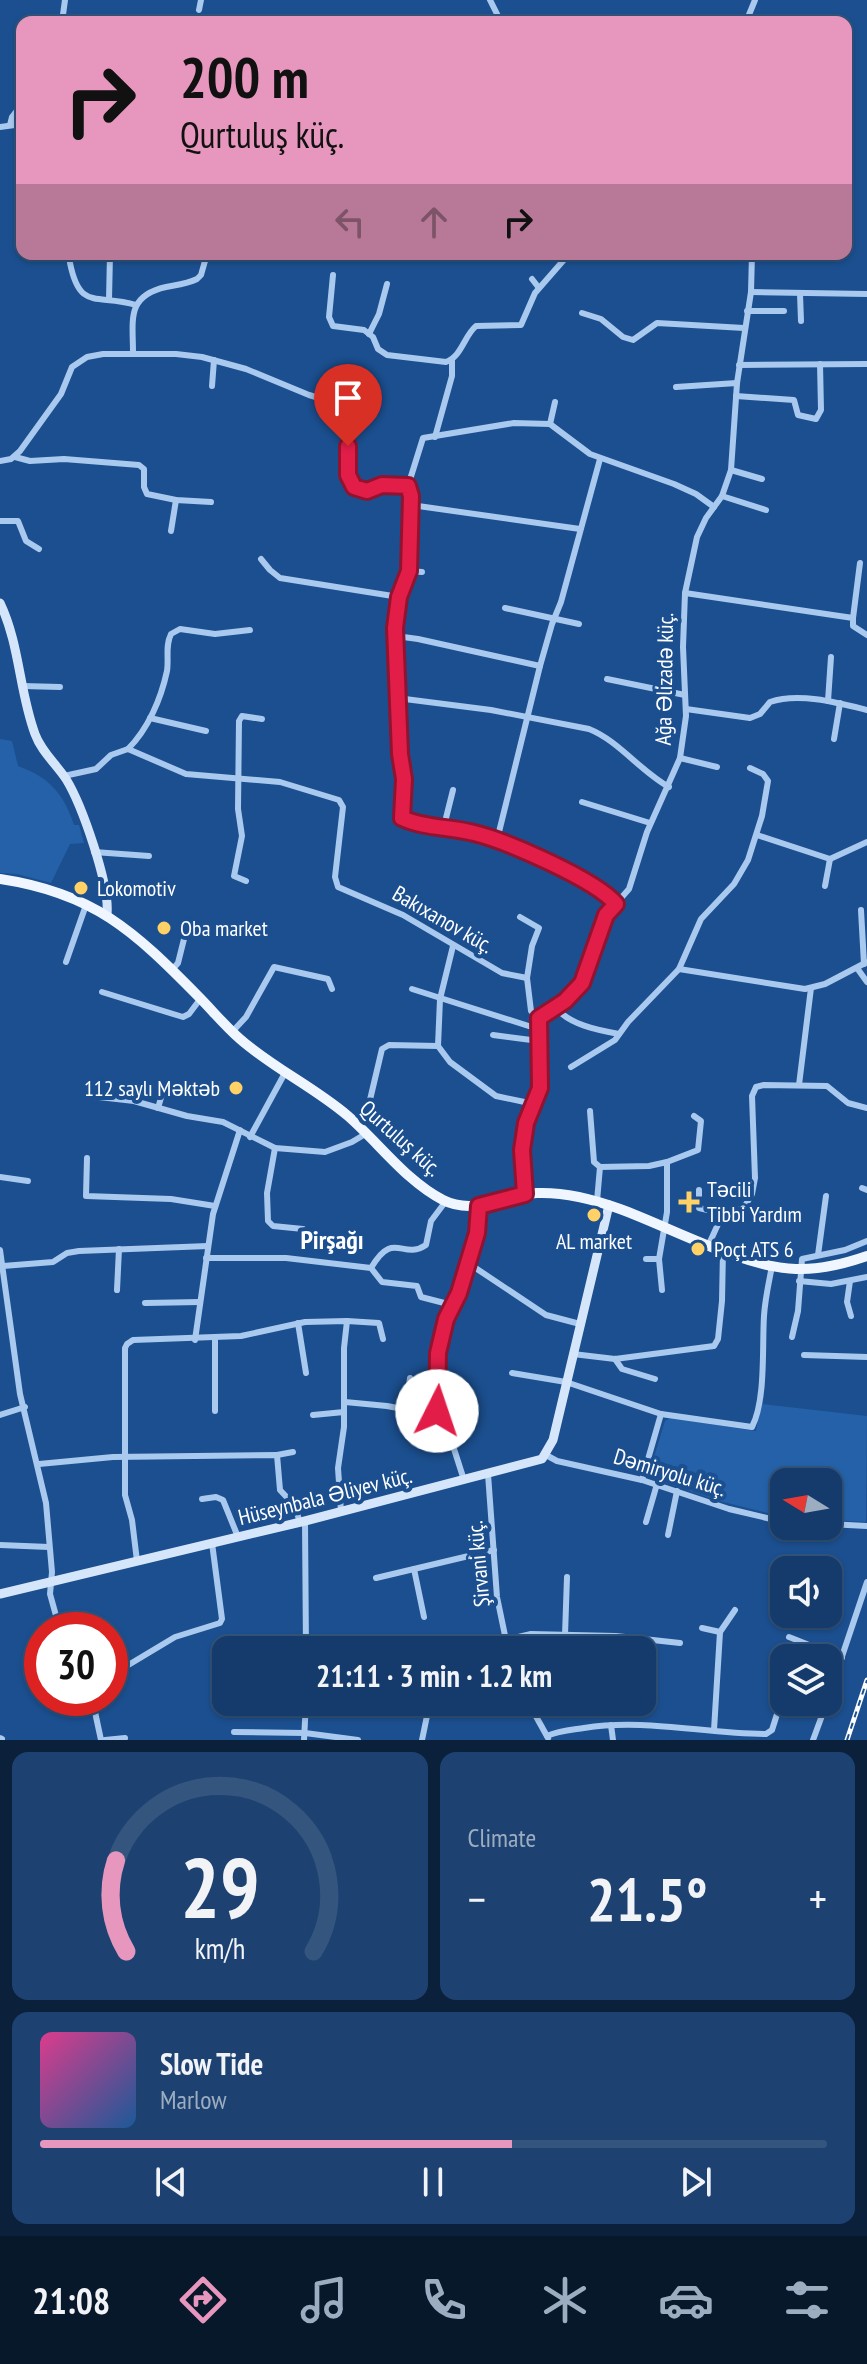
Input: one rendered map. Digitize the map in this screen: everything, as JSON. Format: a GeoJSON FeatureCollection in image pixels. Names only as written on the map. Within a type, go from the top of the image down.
{"type":"FeatureCollection","features":[{"type":"Feature","properties":{"kind":"main road","name":"Qurtuluş küç."},"geometry":{"type":"LineString","coordinates":[[0,879],[37,886],[87,905],[107,914],[131,931],[232,1032],[358,1125],[413,1178],[446,1201],[459,1206],[479,1206],[525,1194],[552,1194],[597,1201],[723,1250],[799,1275],[867,1256]]}},
{"type":"Feature","properties":{"kind":"street"},"geometry":{"type":"LineString","coordinates":[[199,10],[201,0]]}},
{"type":"Feature","properties":{"kind":"street"},"geometry":{"type":"LineString","coordinates":[[10,125],[16,112]]}},
{"type":"Feature","properties":{"kind":"street"},"geometry":{"type":"LineString","coordinates":[[0,127],[16,124]]}},
{"type":"Feature","properties":{"kind":"street"},"geometry":{"type":"LineString","coordinates":[[109,300],[110,260]]}},
{"type":"Feature","properties":{"kind":"street"},"geometry":{"type":"LineString","coordinates":[[133,353],[136,305],[150,292],[197,279],[205,260]]}},
{"type":"Feature","properties":{"kind":"street"},"geometry":{"type":"LineString","coordinates":[[435,437],[452,376],[452,361],[476,326],[521,325],[539,288],[564,260]]}},
{"type":"Feature","properties":{"kind":"street","name":"Ağa Əlizadə küç."},"geometry":{"type":"LineString","coordinates":[[539,1018],[556,1008],[582,983],[606,915],[629,889],[650,823],[680,758],[686,709],[683,647],[685,593],[697,537],[722,496],[731,470],[737,383],[751,292],[752,260]]}},
{"type":"Feature","properties":{"kind":"street"},"geometry":{"type":"LineString","coordinates":[[70,263],[79,292],[136,305]]}},
{"type":"Feature","properties":{"kind":"street"},"geometry":{"type":"LineString","coordinates":[[333,275],[330,322],[337,328],[358,329],[369,334],[378,349],[387,355],[452,361]]}},
{"type":"Feature","properties":{"kind":"street"},"geometry":{"type":"LineString","coordinates":[[532,279],[539,288]]}},
{"type":"Feature","properties":{"kind":"street"},"geometry":{"type":"LineString","coordinates":[[369,334],[379,314],[387,284]]}},
{"type":"Feature","properties":{"kind":"street"},"geometry":{"type":"LineString","coordinates":[[751,292],[867,294]]}},
{"type":"Feature","properties":{"kind":"street"},"geometry":{"type":"LineString","coordinates":[[800,294],[801,321]]}},
{"type":"Feature","properties":{"kind":"street"},"geometry":{"type":"LineString","coordinates":[[747,311],[784,311]]}},
{"type":"Feature","properties":{"kind":"street"},"geometry":{"type":"LineString","coordinates":[[582,313],[601,319],[623,337],[633,340],[657,323],[744,328]]}},
{"type":"Feature","properties":{"kind":"street"},"geometry":{"type":"LineString","coordinates":[[15,457],[61,394],[68,373],[78,361],[103,354],[188,355],[263,374],[309,395],[343,405],[348,417],[348,475],[354,487],[367,491],[382,485],[409,484]]}},
{"type":"Feature","properties":{"kind":"street"},"geometry":{"type":"LineString","coordinates":[[212,386],[214,360]]}},
{"type":"Feature","properties":{"kind":"street"},"geometry":{"type":"LineString","coordinates":[[736,396],[794,400],[798,415],[816,419],[821,410],[820,364]]}},
{"type":"Feature","properties":{"kind":"street"},"geometry":{"type":"LineString","coordinates":[[739,365],[867,364]]}},
{"type":"Feature","properties":{"kind":"street"},"geometry":{"type":"LineString","coordinates":[[676,387],[737,383]]}},
{"type":"Feature","properties":{"kind":"street"},"geometry":{"type":"LineString","coordinates":[[550,424],[555,402]]}},
{"type":"Feature","properties":{"kind":"street"},"geometry":{"type":"LineString","coordinates":[[616,904],[600,888],[497,840],[402,818],[404,779],[400,754],[396,636],[399,597],[409,571],[409,484],[421,440],[514,423],[550,424],[600,459],[674,484],[714,507]]}},
{"type":"Feature","properties":{"kind":"street"},"geometry":{"type":"LineString","coordinates":[[0,461],[15,457],[30,461],[64,459],[139,465],[144,469],[147,494],[211,502]]}},
{"type":"Feature","properties":{"kind":"street"},"geometry":{"type":"LineString","coordinates":[[497,840],[540,666],[600,459]]}},
{"type":"Feature","properties":{"kind":"street"},"geometry":{"type":"LineString","coordinates":[[731,470],[762,479]]}},
{"type":"Feature","properties":{"kind":"street"},"geometry":{"type":"LineString","coordinates":[[722,496],[766,510]]}},
{"type":"Feature","properties":{"kind":"street"},"geometry":{"type":"LineString","coordinates":[[171,531],[176,500]]}},
{"type":"Feature","properties":{"kind":"street"},"geometry":{"type":"LineString","coordinates":[[411,505],[580,529]]}},
{"type":"Feature","properties":{"kind":"street"},"geometry":{"type":"LineString","coordinates":[[0,521],[18,521],[26,541],[39,549]]}},
{"type":"Feature","properties":{"kind":"street"},"geometry":{"type":"LineString","coordinates":[[261,559],[280,578],[399,597]]}},
{"type":"Feature","properties":{"kind":"street"},"geometry":{"type":"LineString","coordinates":[[860,563],[853,626],[867,635]]}},
{"type":"Feature","properties":{"kind":"street"},"geometry":{"type":"LineString","coordinates":[[409,571],[422,572]]}},
{"type":"Feature","properties":{"kind":"street"},"geometry":{"type":"LineString","coordinates":[[685,593],[853,618]]}},
{"type":"Feature","properties":{"kind":"street"},"geometry":{"type":"LineString","coordinates":[[0,603],[12,633],[36,737],[64,776],[79,805],[94,852],[107,914]]}},
{"type":"Feature","properties":{"kind":"street"},"geometry":{"type":"LineString","coordinates":[[505,608],[579,624]]}},
{"type":"Feature","properties":{"kind":"street"},"geometry":{"type":"LineString","coordinates":[[64,776],[96,769],[111,755],[128,749],[150,718],[167,670],[167,645],[171,634],[180,629],[215,634],[250,630]]}},
{"type":"Feature","properties":{"kind":"street"},"geometry":{"type":"LineString","coordinates":[[396,636],[540,666]]}},
{"type":"Feature","properties":{"kind":"street"},"geometry":{"type":"LineString","coordinates":[[828,701],[831,657]]}},
{"type":"Feature","properties":{"kind":"street"},"geometry":{"type":"LineString","coordinates":[[607,679],[685,695]]}},
{"type":"Feature","properties":{"kind":"street"},"geometry":{"type":"LineString","coordinates":[[23,686],[60,687]]}},
{"type":"Feature","properties":{"kind":"street"},"geometry":{"type":"LineString","coordinates":[[397,698],[589,729],[600,733],[669,787]]}},
{"type":"Feature","properties":{"kind":"street"},"geometry":{"type":"LineString","coordinates":[[686,709],[750,718],[756,717],[775,700],[828,701],[867,710]]}},
{"type":"Feature","properties":{"kind":"street"},"geometry":{"type":"LineString","coordinates":[[834,739],[840,703]]}},
{"type":"Feature","properties":{"kind":"street"},"geometry":{"type":"LineString","coordinates":[[150,718],[206,731]]}},
{"type":"Feature","properties":{"kind":"street"},"geometry":{"type":"LineString","coordinates":[[246,881],[234,876],[242,836],[238,778],[240,718],[262,719]]}},
{"type":"Feature","properties":{"kind":"street","name":"Bakıxanov küç."},"geometry":{"type":"LineString","coordinates":[[128,749],[186,774],[280,782],[341,802],[335,877],[338,887],[403,915],[502,973],[527,978]]}},
{"type":"Feature","properties":{"kind":"street"},"geometry":{"type":"LineString","coordinates":[[680,758],[717,767]]}},
{"type":"Feature","properties":{"kind":"street"},"geometry":{"type":"LineString","coordinates":[[571,1067],[602,1050],[679,969],[701,919],[740,876],[757,835],[768,781],[763,774],[750,768]]}},
{"type":"Feature","properties":{"kind":"street"},"geometry":{"type":"LineString","coordinates":[[444,826],[453,790]]}},
{"type":"Feature","properties":{"kind":"street"},"geometry":{"type":"LineString","coordinates":[[582,802],[650,823]]}},
{"type":"Feature","properties":{"kind":"street"},"geometry":{"type":"LineString","coordinates":[[757,835],[830,859],[867,842]]}},
{"type":"Feature","properties":{"kind":"street"},"geometry":{"type":"LineString","coordinates":[[94,852],[149,856]]}},
{"type":"Feature","properties":{"kind":"street"},"geometry":{"type":"LineString","coordinates":[[825,886],[830,859]]}},
{"type":"Feature","properties":{"kind":"street"},"geometry":{"type":"LineString","coordinates":[[66,962],[87,905]]}},
{"type":"Feature","properties":{"kind":"street"},"geometry":{"type":"LineString","coordinates":[[679,969],[790,989],[811,988],[866,963],[861,910]]}},
{"type":"Feature","properties":{"kind":"street"},"geometry":{"type":"LineString","coordinates":[[520,917],[539,928],[532,946],[527,978],[531,1011],[539,1018],[540,1088],[526,1123],[522,1150],[525,1194]]}},
{"type":"Feature","properties":{"kind":"street"},"geometry":{"type":"LineString","coordinates":[[172,970],[178,963],[186,931]]}},
{"type":"Feature","properties":{"kind":"street"},"geometry":{"type":"LineString","coordinates":[[453,946],[440,999],[438,1046],[450,1062],[496,1096],[534,1104]]}},
{"type":"Feature","properties":{"kind":"street"},"geometry":{"type":"LineString","coordinates":[[232,1032],[246,1017],[274,967],[328,979],[332,989]]}},
{"type":"Feature","properties":{"kind":"street"},"geometry":{"type":"LineString","coordinates":[[857,968],[867,982]]}},
{"type":"Feature","properties":{"kind":"street"},"geometry":{"type":"LineString","coordinates":[[799,1085],[811,988]]}},
{"type":"Feature","properties":{"kind":"street"},"geometry":{"type":"LineString","coordinates":[[412,989],[538,1029]]}},
{"type":"Feature","properties":{"kind":"street"},"geometry":{"type":"LineString","coordinates":[[102,992],[183,1017],[201,998]]}},
{"type":"Feature","properties":{"kind":"street"},"geometry":{"type":"LineString","coordinates":[[556,1008],[574,1021],[619,1034]]}},
{"type":"Feature","properties":{"kind":"street"},"geometry":{"type":"LineString","coordinates":[[493,1035],[539,1041]]}},
{"type":"Feature","properties":{"kind":"street"},"geometry":{"type":"LineString","coordinates":[[358,1125],[369,1104],[382,1049],[389,1045],[438,1046]]}},
{"type":"Feature","properties":{"kind":"street"},"geometry":{"type":"LineString","coordinates":[[250,1137],[286,1071]]}},
{"type":"Feature","properties":{"kind":"street"},"geometry":{"type":"LineString","coordinates":[[709,1244],[724,1217],[745,1206],[754,1187],[753,1091],[759,1086],[827,1086],[848,1103],[867,1108]]}},
{"type":"Feature","properties":{"kind":"street"},"geometry":{"type":"LineString","coordinates":[[158,1108],[163,1091]]}},
{"type":"Feature","properties":{"kind":"street"},"geometry":{"type":"LineString","coordinates":[[90,1096],[134,1101],[223,1122],[275,1148],[325,1152],[367,1133]]}},
{"type":"Feature","properties":{"kind":"street"},"geometry":{"type":"LineString","coordinates":[[590,1111],[594,1162],[600,1167],[657,1165],[698,1150],[701,1121],[694,1116]]}},
{"type":"Feature","properties":{"kind":"street"},"geometry":{"type":"LineString","coordinates":[[195,1340],[215,1206],[240,1130]]}},
{"type":"Feature","properties":{"kind":"street"},"geometry":{"type":"LineString","coordinates":[[275,1148],[267,1193],[268,1221],[273,1226],[303,1229]]}},
{"type":"Feature","properties":{"kind":"street"},"geometry":{"type":"LineString","coordinates":[[86,1196],[87,1158]]}},
{"type":"Feature","properties":{"kind":"street"},"geometry":{"type":"LineString","coordinates":[[662,1290],[659,1259],[666,1227],[667,1162]]}},
{"type":"Feature","properties":{"kind":"street"},"geometry":{"type":"LineString","coordinates":[[597,1201],[600,1167]]}},
{"type":"Feature","properties":{"kind":"street"},"geometry":{"type":"LineString","coordinates":[[0,1177],[28,1181]]}},
{"type":"Feature","properties":{"kind":"street"},"geometry":{"type":"LineString","coordinates":[[699,1190],[699,1208],[724,1217]]}},
{"type":"Feature","properties":{"kind":"street"},"geometry":{"type":"LineString","coordinates":[[76,1196],[171,1199],[215,1206]]}},
{"type":"Feature","properties":{"kind":"street"},"geometry":{"type":"LineString","coordinates":[[818,1255],[826,1196]]}},
{"type":"Feature","properties":{"kind":"street"},"geometry":{"type":"LineString","coordinates":[[371,1268],[387,1248],[421,1249],[426,1245],[431,1221],[446,1201]]}},
{"type":"Feature","properties":{"kind":"street"},"geometry":{"type":"LineString","coordinates":[[546,1455],[553,1440],[609,1205]]}},
{"type":"Feature","properties":{"kind":"street"},"geometry":{"type":"LineString","coordinates":[[464,1480],[454,1449],[435,1415],[438,1404],[438,1353],[477,1233],[479,1206]]}},
{"type":"Feature","properties":{"kind":"street"},"geometry":{"type":"LineString","coordinates":[[792,1337],[798,1311],[802,1259],[845,1250],[867,1241]]}},
{"type":"Feature","properties":{"kind":"street"},"geometry":{"type":"LineString","coordinates":[[3,1266],[53,1262],[67,1253],[79,1251],[208,1246]]}},
{"type":"Feature","properties":{"kind":"street"},"geometry":{"type":"LineString","coordinates":[[117,1290],[119,1249]]}},
{"type":"Feature","properties":{"kind":"street"},"geometry":{"type":"LineString","coordinates":[[0,1250],[15,1359],[46,1503],[52,1582],[50,1594],[55,1612]]}},
{"type":"Feature","properties":{"kind":"street"},"geometry":{"type":"LineString","coordinates":[[573,1354],[615,1359],[714,1346],[717,1343],[722,1301],[723,1250]]}},
{"type":"Feature","properties":{"kind":"street"},"geometry":{"type":"LineString","coordinates":[[206,1258],[286,1258],[371,1268],[382,1282],[417,1286],[421,1297],[452,1305]]}},
{"type":"Feature","properties":{"kind":"street"},"geometry":{"type":"LineString","coordinates":[[646,1259],[659,1259]]}},
{"type":"Feature","properties":{"kind":"street"},"geometry":{"type":"LineString","coordinates":[[468,1263],[546,1315],[580,1324]]}},
{"type":"Feature","properties":{"kind":"street"},"geometry":{"type":"LineString","coordinates":[[512,1373],[566,1382],[661,1414],[747,1427],[754,1424],[763,1363],[765,1302],[772,1266]]}},
{"type":"Feature","properties":{"kind":"street"},"geometry":{"type":"LineString","coordinates":[[799,1275],[831,1284],[867,1277]]}},
{"type":"Feature","properties":{"kind":"street"},"geometry":{"type":"LineString","coordinates":[[850,1281],[847,1302],[851,1316]]}},
{"type":"Feature","properties":{"kind":"street"},"geometry":{"type":"LineString","coordinates":[[145,1303],[200,1302]]}},
{"type":"Feature","properties":{"kind":"street"},"geometry":{"type":"LineString","coordinates":[[341,1512],[338,1468],[345,1402],[347,1321]]}},
{"type":"Feature","properties":{"kind":"street"},"geometry":{"type":"LineString","coordinates":[[137,1561],[132,1520],[126,1502],[127,1344],[133,1340],[195,1340],[254,1334],[298,1323],[347,1321],[379,1323],[383,1339]]}},
{"type":"Feature","properties":{"kind":"street"},"geometry":{"type":"LineString","coordinates":[[298,1323],[306,1373]]}},
{"type":"Feature","properties":{"kind":"street"},"geometry":{"type":"LineString","coordinates":[[215,1338],[215,1411]]}},
{"type":"Feature","properties":{"kind":"street"},"geometry":{"type":"LineString","coordinates":[[804,1355],[867,1357]]}},
{"type":"Feature","properties":{"kind":"street"},"geometry":{"type":"LineString","coordinates":[[615,1359],[622,1369],[655,1379]]}},
{"type":"Feature","properties":{"kind":"street"},"geometry":{"type":"LineString","coordinates":[[406,1409],[410,1378]]}},
{"type":"Feature","properties":{"kind":"street"},"geometry":{"type":"LineString","coordinates":[[345,1402],[435,1415]]}},
{"type":"Feature","properties":{"kind":"street"},"geometry":{"type":"LineString","coordinates":[[0,1415],[25,1407]]}},
{"type":"Feature","properties":{"kind":"street"},"geometry":{"type":"LineString","coordinates":[[313,1415],[344,1412]]}},
{"type":"Feature","properties":{"kind":"street"},"geometry":{"type":"LineString","coordinates":[[642,1480],[661,1414]]}},
{"type":"Feature","properties":{"kind":"street"},"geometry":{"type":"LineString","coordinates":[[39,1464],[124,1457],[277,1455],[293,1452]]}},
{"type":"Feature","properties":{"kind":"street"},"geometry":{"type":"LineString","coordinates":[[277,1455],[280,1490],[295,1506],[302,1522],[306,1636]]}},
{"type":"Feature","properties":{"kind":"street","name":"Hüseynbala Əliyev küç."},"geometry":{"type":"LineString","coordinates":[[0,1594],[302,1522],[538,1461],[546,1455]]}},
{"type":"Feature","properties":{"kind":"street","name":"Dəmiryolu küç."},"geometry":{"type":"LineString","coordinates":[[546,1455],[557,1461],[657,1484],[729,1509],[770,1519]]}},
{"type":"Feature","properties":{"kind":"street","name":"Şirvani küç."},"geometry":{"type":"LineString","coordinates":[[488,1474],[497,1597],[504,1636]]}},
{"type":"Feature","properties":{"kind":"street"},"geometry":{"type":"LineString","coordinates":[[646,1522],[657,1484]]}},
{"type":"Feature","properties":{"kind":"street"},"geometry":{"type":"LineString","coordinates":[[668,1535],[677,1491]]}},
{"type":"Feature","properties":{"kind":"street"},"geometry":{"type":"LineString","coordinates":[[202,1499],[216,1497],[223,1500],[238,1537]]}},
{"type":"Feature","properties":{"kind":"street"},"geometry":{"type":"LineString","coordinates":[[842,1525],[867,1526]]}},
{"type":"Feature","properties":{"kind":"street"},"geometry":{"type":"LineString","coordinates":[[128,1665],[175,1637],[220,1623],[212,1543]]}},
{"type":"Feature","properties":{"kind":"street"},"geometry":{"type":"LineString","coordinates":[[0,1545],[49,1547]]}},
{"type":"Feature","properties":{"kind":"street"},"geometry":{"type":"LineString","coordinates":[[376,1578],[494,1550]]}},
{"type":"Feature","properties":{"kind":"street"},"geometry":{"type":"LineString","coordinates":[[414,1569],[424,1617]]}},
{"type":"Feature","properties":{"kind":"street"},"geometry":{"type":"LineString","coordinates":[[565,1635],[567,1577]]}},
{"type":"Feature","properties":{"kind":"street"},"geometry":{"type":"LineString","coordinates":[[842,1658],[867,1582]]}},
{"type":"Feature","properties":{"kind":"street"},"geometry":{"type":"LineString","coordinates":[[714,1730],[720,1632],[735,1610]]}},
{"type":"Feature","properties":{"kind":"street"},"geometry":{"type":"LineString","coordinates":[[702,1628],[720,1632]]}},
{"type":"Feature","properties":{"kind":"street"},"geometry":{"type":"LineString","coordinates":[[522,1636],[565,1635],[680,1643]]}},
{"type":"Feature","properties":{"kind":"street"},"geometry":{"type":"LineString","coordinates":[[789,1637],[807,1644]]}},
{"type":"Feature","properties":{"kind":"street"},"geometry":{"type":"LineString","coordinates":[[97,1716],[103,1740],[125,1738]]}},
{"type":"Feature","properties":{"kind":"street"},"geometry":{"type":"LineString","coordinates":[[305,1736],[306,1716]]}},
{"type":"Feature","properties":{"kind":"street"},"geometry":{"type":"LineString","coordinates":[[422,1740],[427,1716]]}},
{"type":"Feature","properties":{"kind":"street"},"geometry":{"type":"LineString","coordinates":[[536,1716],[548,1738],[558,1732],[638,1724],[742,1734],[770,1733],[776,1716]]}},
{"type":"Feature","properties":{"kind":"street"},"geometry":{"type":"LineString","coordinates":[[813,1740],[821,1716]]}},
{"type":"Feature","properties":{"kind":"street"},"geometry":{"type":"LineString","coordinates":[[611,1725],[613,1740]]}},
{"type":"Feature","properties":{"kind":"street"},"geometry":{"type":"LineString","coordinates":[[699,1740],[700,1729]]}},
{"type":"Feature","properties":{"kind":"street"},"geometry":{"type":"LineString","coordinates":[[234,1732],[358,1740]]}},
{"type":"Feature","properties":{"kind":"shaded area"},"geometry":{"type":"Polygon","coordinates":[[[0,739],[12,741],[18,766],[47,781],[65,804],[74,825],[79,825],[84,843],[70,844],[51,883],[0,873],[0,739]]]}},
{"type":"Feature","properties":{"kind":"shaded area"},"geometry":{"type":"Polygon","coordinates":[[[761,1404],[867,1416],[866,1522],[842,1521],[842,1468],[770,1468],[770,1514],[719,1501],[648,1477],[665,1421],[670,1418],[756,1431],[761,1404]]]}},
{"type":"Feature","properties":{"kind":"railway"},"geometry":{"type":"LineString","coordinates":[[847,1740],[867,1680]]}},
{"type":"Feature","properties":{"kind":"place","name":"Lokomotiv"},"geometry":{"type":"Point","coordinates":[81,888]}},
{"type":"Feature","properties":{"kind":"place","name":"Oba market"},"geometry":{"type":"Point","coordinates":[164,928]}},
{"type":"Feature","properties":{"kind":"place","name":"112 saylı Məktəb"},"geometry":{"type":"Point","coordinates":[236,1088]}},
{"type":"Feature","properties":{"kind":"place","name":"Təcili Tibbi Yardım"},"geometry":{"type":"Point","coordinates":[689,1202]}},
{"type":"Feature","properties":{"kind":"place","name":"AL market"},"geometry":{"type":"Point","coordinates":[594,1215]}},
{"type":"Feature","properties":{"kind":"place","name":"Poçt ATS 6"},"geometry":{"type":"Point","coordinates":[698,1249]}},
{"type":"Feature","properties":{"kind":"district","name":"Pirşağı"},"geometry":{"type":"Point","coordinates":[332,1239]}},
{"type":"Feature","properties":{"kind":"route"},"geometry":{"type":"LineString","coordinates":[[348,446],[348,475],[354,487],[367,491],[382,485],[408,486],[411,496],[409,571],[399,597],[395,628],[400,754],[404,779],[402,818],[475,833],[507,844],[600,888],[616,904],[606,915],[582,983],[565,1001],[539,1018],[540,1088],[523,1135],[525,1194],[479,1206],[477,1233],[459,1293],[446,1319],[438,1353],[437,1411]]}}]}
